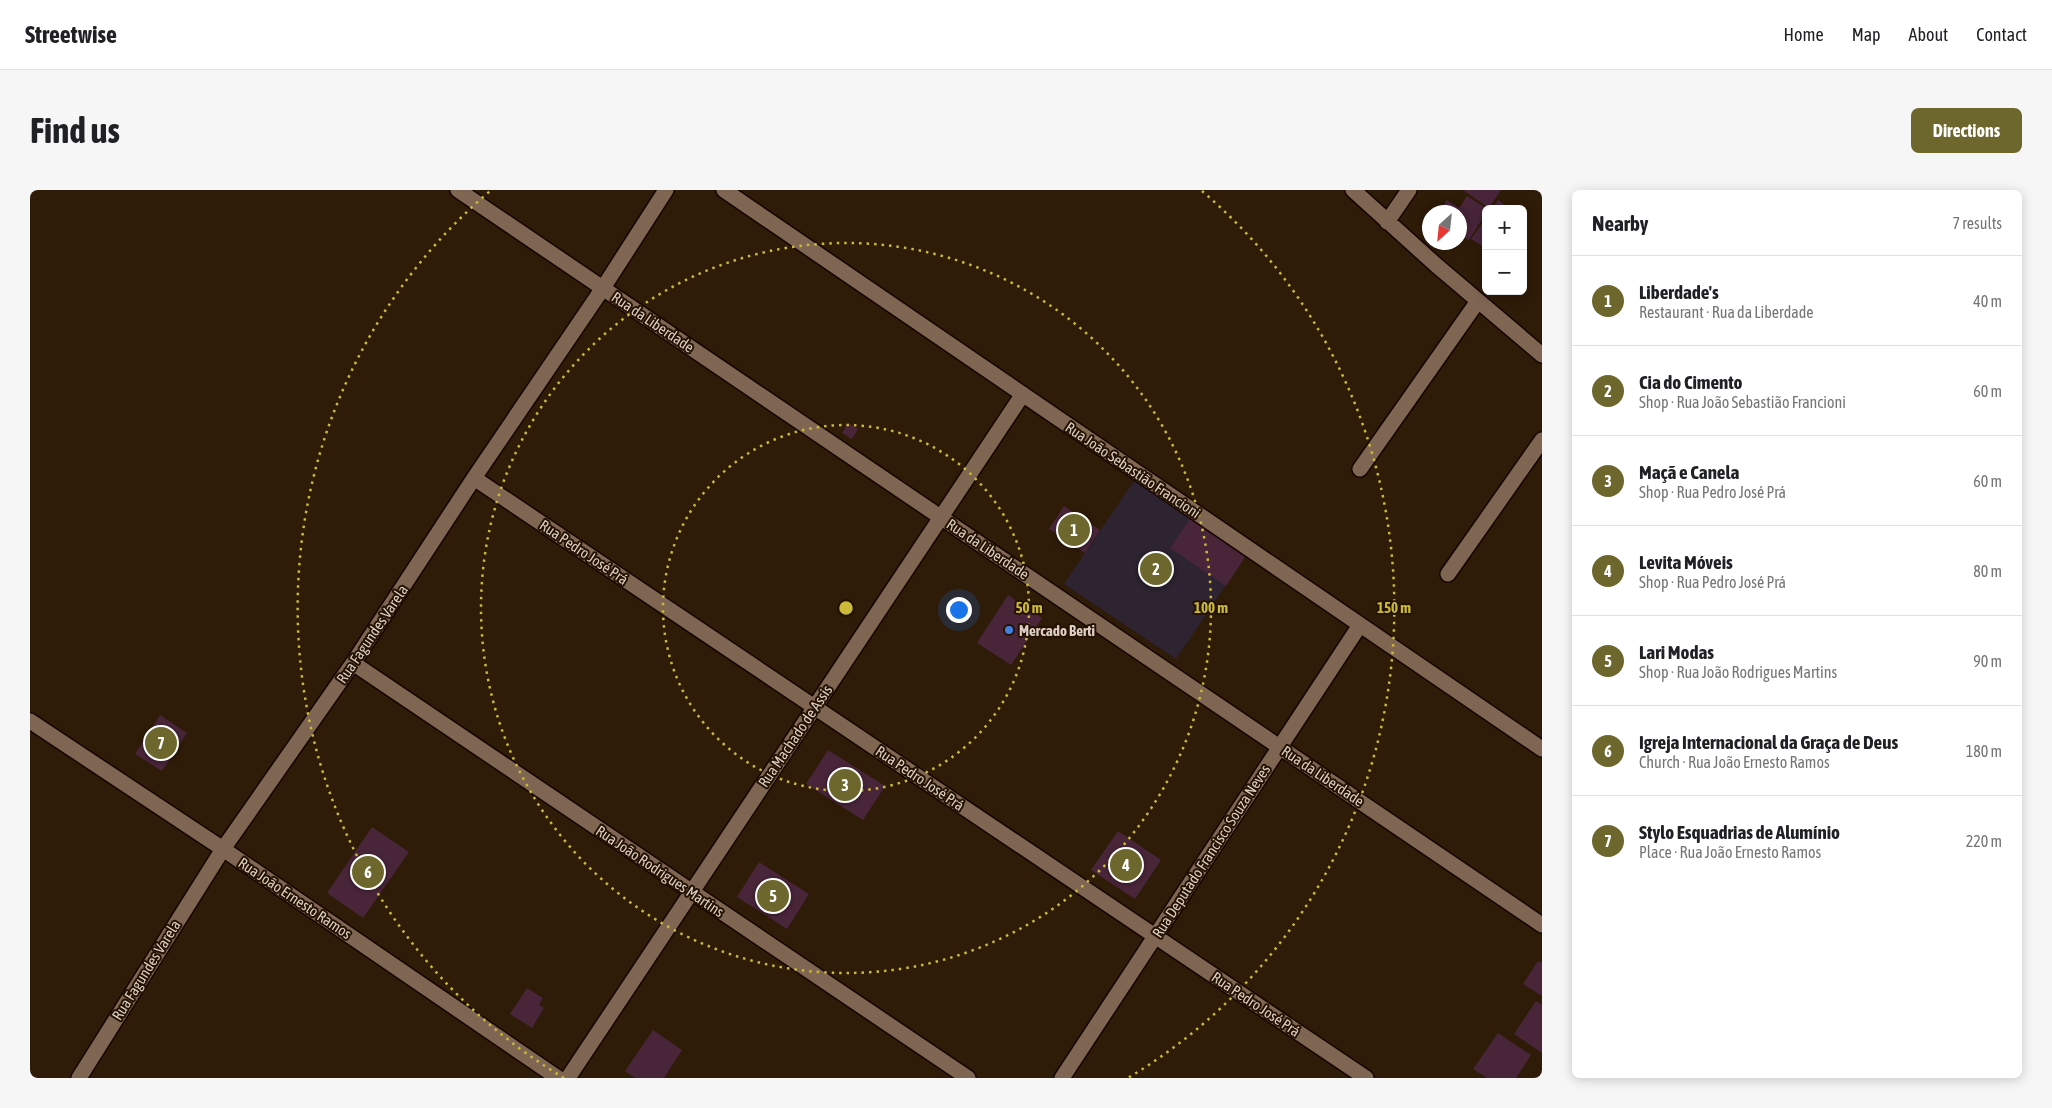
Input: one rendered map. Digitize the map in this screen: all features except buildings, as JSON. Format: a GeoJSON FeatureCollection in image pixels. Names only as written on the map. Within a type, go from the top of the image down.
{"type":"FeatureCollection","features":[{"type":"Feature","properties":{"kind":"street","name":"Rua da Liberdade"},"geometry":{"type":"LineString","coordinates":[[458,190],[1542,925]]}},
{"type":"Feature","properties":{"kind":"street","name":"Rua Fagundes Varela"},"geometry":{"type":"LineString","coordinates":[[79,1078],[223,849],[353,663],[474,478],[603,288],[666,190]]}},
{"type":"Feature","properties":{"kind":"street","name":"Rua João Sebastião Francioni"},"geometry":{"type":"LineString","coordinates":[[724,190],[1542,749]]}},
{"type":"Feature","properties":{"kind":"street"},"geometry":{"type":"LineString","coordinates":[[1353,190],[1387,222],[1542,355]]}},
{"type":"Feature","properties":{"kind":"street"},"geometry":{"type":"LineString","coordinates":[[1387,222],[1409,190]]}},
{"type":"Feature","properties":{"kind":"street"},"geometry":{"type":"LineString","coordinates":[[1360,469],[1478,301]]}},
{"type":"Feature","properties":{"kind":"street","name":"Rua Machado de Assis"},"geometry":{"type":"LineString","coordinates":[[568,1078],[1023,394]]}},
{"type":"Feature","properties":{"kind":"street"},"geometry":{"type":"LineString","coordinates":[[1448,574],[1542,440]]}},
{"type":"Feature","properties":{"kind":"street","name":"Rua Pedro José Prá"},"geometry":{"type":"LineString","coordinates":[[474,478],[1366,1078]]}},
{"type":"Feature","properties":{"kind":"street","name":"Rua Deputado Francisco Souza Neves"},"geometry":{"type":"LineString","coordinates":[[1062,1078],[1360,625]]}},
{"type":"Feature","properties":{"kind":"street","name":"Rua João Rodrigues Martins"},"geometry":{"type":"LineString","coordinates":[[353,663],[968,1078]]}},
{"type":"Feature","properties":{"kind":"street","name":"Rua João Ernesto Ramos"},"geometry":{"type":"LineString","coordinates":[[30,721],[223,849],[558,1078]]}},
{"type":"Feature","properties":{"kind":"shaded area"},"geometry":{"type":"Polygon","coordinates":[[[1136,478],[1247,554],[1176,659],[1064,584],[1136,478]]]}},
{"type":"Feature","properties":{"kind":"place","name":"Liberdade's"},"geometry":{"type":"Point","coordinates":[1074,530]}},
{"type":"Feature","properties":{"kind":"place","name":"Cia do Cimento"},"geometry":{"type":"Point","coordinates":[1156,569]}},
{"type":"Feature","properties":{"kind":"place","name":"Mercado Berti"},"geometry":{"type":"Point","coordinates":[1009,630]}},
{"type":"Feature","properties":{"kind":"place","name":"Stylo Esquadrias de Alumínio"},"geometry":{"type":"Point","coordinates":[161,743]}},
{"type":"Feature","properties":{"kind":"place","name":"Maçã e Canela"},"geometry":{"type":"Point","coordinates":[845,785]}},
{"type":"Feature","properties":{"kind":"place","name":"Levita Móveis"},"geometry":{"type":"Point","coordinates":[1126,865]}},
{"type":"Feature","properties":{"kind":"place","name":"Igreja Internacional da Graça de Deus"},"geometry":{"type":"Point","coordinates":[368,872]}},
{"type":"Feature","properties":{"kind":"place","name":"Lari Modas"},"geometry":{"type":"Point","coordinates":[773,896]}}]}
